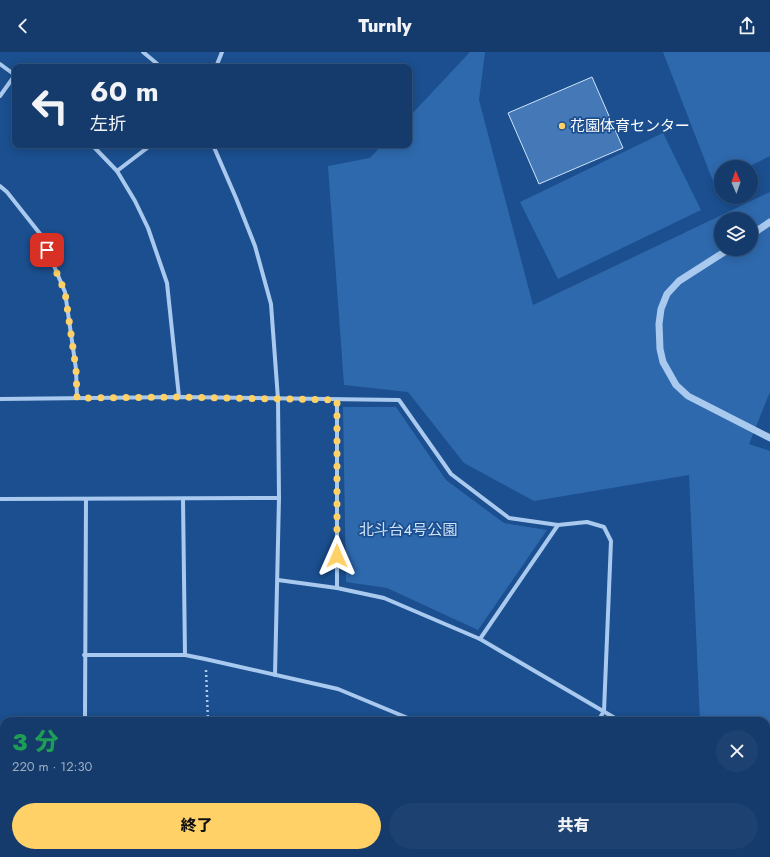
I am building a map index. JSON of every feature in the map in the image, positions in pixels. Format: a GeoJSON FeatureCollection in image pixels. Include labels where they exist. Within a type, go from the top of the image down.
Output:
{"type":"FeatureCollection","features":[{"type":"Feature","properties":{"kind":"street"},"geometry":{"type":"LineString","coordinates":[[143,52],[157,64]]}},
{"type":"Feature","properties":{"kind":"street"},"geometry":{"type":"LineString","coordinates":[[217,64],[222,52]]}},
{"type":"Feature","properties":{"kind":"street"},"geometry":{"type":"LineString","coordinates":[[0,64],[12,73]]}},
{"type":"Feature","properties":{"kind":"street"},"geometry":{"type":"LineString","coordinates":[[0,96],[12,79]]}},
{"type":"Feature","properties":{"kind":"street"},"geometry":{"type":"LineString","coordinates":[[95,148],[117,171],[135,201],[148,228],[167,283],[179,397]]}},
{"type":"Feature","properties":{"kind":"street"},"geometry":{"type":"LineString","coordinates":[[117,171],[147,148]]}},
{"type":"Feature","properties":{"kind":"street"},"geometry":{"type":"LineString","coordinates":[[214,148],[255,246],[271,304],[278,399],[279,498],[275,675]]}},
{"type":"Feature","properties":{"kind":"street"},"geometry":{"type":"LineString","coordinates":[[0,186],[8,192],[41,236],[65,292],[76,369],[77,398]]}},
{"type":"Feature","properties":{"kind":"street"},"geometry":{"type":"LineString","coordinates":[[758,230],[770,222]]}},
{"type":"Feature","properties":{"kind":"street"},"geometry":{"type":"LineString","coordinates":[[718,256],[679,281],[667,294],[661,309],[659,324],[663,362],[676,385],[688,396],[770,438]]}},
{"type":"Feature","properties":{"kind":"street"},"geometry":{"type":"LineString","coordinates":[[0,398],[179,397],[399,400],[451,474],[509,518],[558,525],[587,522],[604,526],[611,541],[604,711],[600,717]]}},
{"type":"Feature","properties":{"kind":"street"},"geometry":{"type":"LineString","coordinates":[[337,400],[337,588]]}},
{"type":"Feature","properties":{"kind":"street"},"geometry":{"type":"LineString","coordinates":[[0,499],[279,498]]}},
{"type":"Feature","properties":{"kind":"street"},"geometry":{"type":"LineString","coordinates":[[84,717],[86,499]]}},
{"type":"Feature","properties":{"kind":"street"},"geometry":{"type":"LineString","coordinates":[[183,499],[185,655]]}},
{"type":"Feature","properties":{"kind":"street"},"geometry":{"type":"LineString","coordinates":[[480,639],[558,525]]}},
{"type":"Feature","properties":{"kind":"street"},"geometry":{"type":"LineString","coordinates":[[278,580],[337,588],[384,598],[480,639],[614,717]]}},
{"type":"Feature","properties":{"kind":"street"},"geometry":{"type":"LineString","coordinates":[[84,655],[185,655],[338,689],[405,717]]}},
{"type":"Feature","properties":{"kind":"path"},"geometry":{"type":"LineString","coordinates":[[205,659],[208,717]]}},
{"type":"Feature","properties":{"kind":"green space"},"geometry":{"type":"Polygon","coordinates":[[[470,52],[485,52],[479,100],[533,305],[714,219],[714,256],[758,256],[758,212],[728,212],[745,204],[758,204],[758,198],[770,192],[770,392],[749,444],[770,451],[770,717],[700,717],[689,475],[534,501],[464,463],[408,392],[344,385],[328,166],[370,158],[379,148],[412,148],[412,114],[470,52]]]}},
{"type":"Feature","properties":{"kind":"green space"},"geometry":{"type":"Polygon","coordinates":[[[663,52],[770,52],[770,156],[758,162],[758,160],[714,160],[714,184],[663,52]]]}},
{"type":"Feature","properties":{"kind":"green space"},"geometry":{"type":"Polygon","coordinates":[[[663,133],[701,210],[558,279],[520,202],[663,133]]]}},
{"type":"Feature","properties":{"kind":"green space","name":"北斗台４号公園"},"geometry":{"type":"Polygon","coordinates":[[[343,407],[396,407],[446,480],[504,523],[547,530],[478,630],[387,588],[346,582],[343,407]]]}},
{"type":"Feature","properties":{"kind":"building"},"geometry":{"type":"Polygon","coordinates":[[[592,77],[623,148],[539,184],[508,113],[592,77]]]}},
{"type":"Feature","properties":{"kind":"place","name":"花園体育センター"},"geometry":{"type":"Point","coordinates":[562,126]}},
{"type":"Feature","properties":{"kind":"route"},"geometry":{"type":"LineString","coordinates":[[47,250],[65,292],[76,369],[77,398],[179,397],[337,400],[337,556]]}}]}
